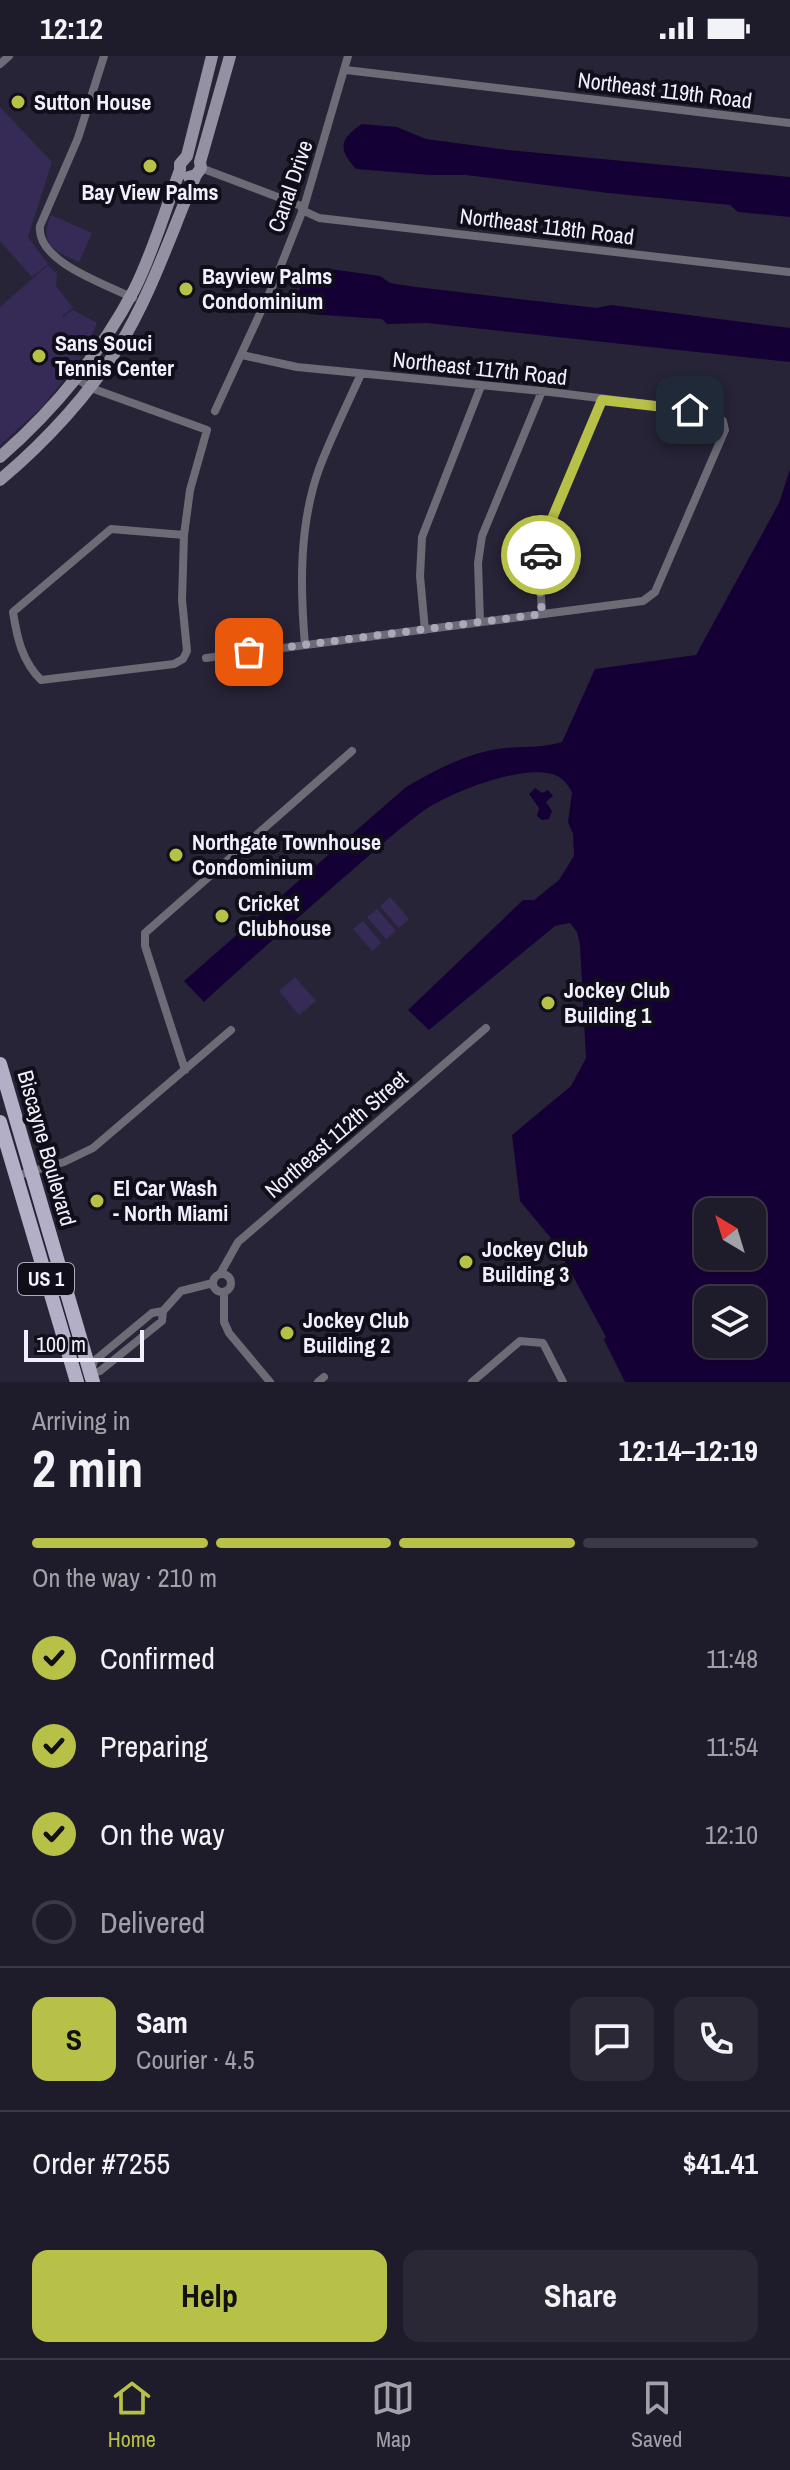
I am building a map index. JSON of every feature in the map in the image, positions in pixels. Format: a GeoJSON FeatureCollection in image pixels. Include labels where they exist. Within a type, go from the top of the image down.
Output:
{"type":"FeatureCollection","features":[{"type":"Feature","properties":{"kind":"main road","name":"Biscayne Boulevard"},"geometry":{"type":"LineString","coordinates":[[0,1064],[85,1380]]}},
{"type":"Feature","properties":{"kind":"main road","name":"Biscayne Boulevard"},"geometry":{"type":"LineString","coordinates":[[0,1122],[4,1149],[85,1380]]}},
{"type":"Feature","properties":{"kind":"street"},"geometry":{"type":"LineString","coordinates":[[0,64],[9,56]]}},
{"type":"Feature","properties":{"kind":"street"},"geometry":{"type":"LineString","coordinates":[[104,56],[78,138],[39,232],[48,252],[136,300]]}},
{"type":"Feature","properties":{"kind":"street"},"geometry":{"type":"LineString","coordinates":[[0,480],[33,452],[91,388],[119,346],[180,164],[187,156],[212,56]]}},
{"type":"Feature","properties":{"kind":"street"},"geometry":{"type":"LineString","coordinates":[[0,457],[24,437],[77,379],[136,300],[199,168],[230,56]]}},
{"type":"Feature","properties":{"kind":"street","name":"Canal Drive"},"geometry":{"type":"LineString","coordinates":[[215,411],[274,283],[303,209],[348,56]]}},
{"type":"Feature","properties":{"kind":"street","name":"Northeast 119th Road"},"geometry":{"type":"LineString","coordinates":[[346,70],[790,123]]}},
{"type":"Feature","properties":{"kind":"street"},"geometry":{"type":"LineString","coordinates":[[187,156],[193,156],[199,168]]}},
{"type":"Feature","properties":{"kind":"street"},"geometry":{"type":"LineString","coordinates":[[180,170],[187,176],[199,168]]}},
{"type":"Feature","properties":{"kind":"street","name":"Northeast 118th Road"},"geometry":{"type":"LineString","coordinates":[[199,168],[319,218],[789,272]]}},
{"type":"Feature","properties":{"kind":"street","name":"Northeast 117th Road"},"geometry":{"type":"LineString","coordinates":[[242,355],[297,367],[542,391],[715,414],[723,421],[725,430],[655,592],[643,601],[542,614]]}},
{"type":"Feature","properties":{"kind":"street"},"geometry":{"type":"LineString","coordinates":[[305,645],[302,564],[307,515],[319,470],[361,374]]}},
{"type":"Feature","properties":{"kind":"street"},"geometry":{"type":"LineString","coordinates":[[77,379],[91,388],[207,430],[190,490],[184,535],[182,600],[187,651],[183,659],[174,664],[41,680],[28,667],[16,633],[13,612],[111,529],[184,535]]}},
{"type":"Feature","properties":{"kind":"street"},"geometry":{"type":"LineString","coordinates":[[425,630],[420,576],[422,537],[481,386]]}},
{"type":"Feature","properties":{"kind":"street"},"geometry":{"type":"LineString","coordinates":[[480,622],[478,563],[482,536],[542,391]]}},
{"type":"Feature","properties":{"kind":"street"},"geometry":{"type":"LineString","coordinates":[[206,658],[542,614],[539,563],[546,533],[602,400]]}},
{"type":"Feature","properties":{"kind":"street"},"geometry":{"type":"LineString","coordinates":[[185,1070],[145,946],[145,933],[352,751]]}},
{"type":"Feature","properties":{"kind":"street","name":"Northeast 112th Street"},"geometry":{"type":"LineString","coordinates":[[220,1274],[238,1242],[486,1028]]}},
{"type":"Feature","properties":{"kind":"street"},"geometry":{"type":"LineString","coordinates":[[16,1176],[76,1157],[93,1148],[231,1030]]}},
{"type":"Feature","properties":{"kind":"street"},"geometry":{"type":"LineString","coordinates":[[85,1380],[162,1321],[163,1311],[181,1291],[213,1283],[220,1274],[229,1276],[232,1281],[231,1287],[224,1292]]}},
{"type":"Feature","properties":{"kind":"street"},"geometry":{"type":"LineString","coordinates":[[213,1283],[215,1289],[224,1292]]}},
{"type":"Feature","properties":{"kind":"street"},"geometry":{"type":"LineString","coordinates":[[224,1292],[224,1322],[235,1341],[270,1382]]}},
{"type":"Feature","properties":{"kind":"street"},"geometry":{"type":"LineString","coordinates":[[85,1380],[94,1361],[152,1313],[163,1311]]}},
{"type":"Feature","properties":{"kind":"street"},"geometry":{"type":"LineString","coordinates":[[137,1325],[145,1336]]}},
{"type":"Feature","properties":{"kind":"street"},"geometry":{"type":"LineString","coordinates":[[472,1382],[520,1341],[543,1343],[563,1382]]}},
{"type":"Feature","properties":{"kind":"shaded area"},"geometry":{"type":"Polygon","coordinates":[[[0,107],[52,162],[28,237],[48,264],[32,277],[0,241],[0,107]]]}},
{"type":"Feature","properties":{"kind":"shaded area"},"geometry":{"type":"Polygon","coordinates":[[[362,124],[397,127],[426,139],[508,150],[790,177],[790,217],[738,212],[730,205],[466,175],[356,169],[346,156],[344,145],[349,135],[362,124]]]}},
{"type":"Feature","properties":{"kind":"shaded area"},"geometry":{"type":"Polygon","coordinates":[[[51,215],[92,233],[79,262],[56,250],[48,240],[46,233],[51,215]]]}},
{"type":"Feature","properties":{"kind":"shaded area","name":"Sans Souci Tennis Center"},"geometry":{"type":"Polygon","coordinates":[[[48,265],[57,274],[56,286],[73,308],[62,316],[66,323],[63,317],[73,310],[97,323],[87,346],[76,353],[81,358],[41,408],[0,445],[0,307],[48,265]]]}},
{"type":"Feature","properties":{"kind":"shaded area"},"geometry":{"type":"Polygon","coordinates":[[[323,268],[380,276],[390,283],[416,287],[597,308],[611,305],[790,328],[790,362],[427,323],[387,324],[382,319],[309,314],[300,299],[300,286],[307,276],[323,268]]]}},
{"type":"Feature","properties":{"kind":"shaded area"},"geometry":{"type":"Polygon","coordinates":[[[790,469],[790,1382],[625,1382],[604,1340],[606,1337],[555,1243],[520,1201],[512,1135],[571,1086],[586,1058],[580,945],[577,932],[570,923],[555,926],[429,1030],[408,1010],[523,900],[534,900],[559,880],[574,856],[573,834],[568,822],[572,792],[563,780],[541,772],[506,776],[434,804],[381,845],[204,1002],[184,981],[406,787],[441,768],[479,753],[562,742],[595,669],[696,655],[779,503],[790,469]]]}},
{"type":"Feature","properties":{"kind":"shaded area"},"geometry":{"type":"Polygon","coordinates":[[[535,788],[542,793],[548,790],[553,796],[546,802],[552,811],[549,819],[542,820],[537,816],[539,808],[529,794],[535,788]]]}},
{"type":"Feature","properties":{"kind":"shaded area"},"geometry":{"type":"Polygon","coordinates":[[[390,897],[409,919],[399,928],[380,906],[390,897]]]}},
{"type":"Feature","properties":{"kind":"shaded area"},"geometry":{"type":"Polygon","coordinates":[[[377,909],[396,931],[386,939],[367,917],[377,909]]]}},
{"type":"Feature","properties":{"kind":"shaded area"},"geometry":{"type":"Polygon","coordinates":[[[363,921],[381,943],[372,951],[353,929],[363,921]]]}},
{"type":"Feature","properties":{"kind":"shaded area"},"geometry":{"type":"Polygon","coordinates":[[[295,977],[316,1001],[299,1015],[279,991],[295,977]]]}},
{"type":"Feature","properties":{"kind":"way so far"},"geometry":{"type":"LineString","coordinates":[[249,652],[542,614],[539,580],[541,555]]}},
{"type":"Feature","properties":{"kind":"place","name":"Sutton House"},"geometry":{"type":"Point","coordinates":[18,102]}},
{"type":"Feature","properties":{"kind":"place","name":"Bay View Palms"},"geometry":{"type":"Point","coordinates":[150,166]}},
{"type":"Feature","properties":{"kind":"place","name":"Bayview Palms Condominium"},"geometry":{"type":"Point","coordinates":[186,289]}},
{"type":"Feature","properties":{"kind":"place","name":"Sans Souci Tennis Center"},"geometry":{"type":"Point","coordinates":[39,356]}},
{"type":"Feature","properties":{"kind":"place","name":"Northgate Townhouse Condominium"},"geometry":{"type":"Point","coordinates":[176,855]}},
{"type":"Feature","properties":{"kind":"place","name":"Cricket Clubhouse"},"geometry":{"type":"Point","coordinates":[222,916]}},
{"type":"Feature","properties":{"kind":"place","name":"Jockey Club Building 1"},"geometry":{"type":"Point","coordinates":[548,1003]}},
{"type":"Feature","properties":{"kind":"place","name":"El Car Wash - North Miami"},"geometry":{"type":"Point","coordinates":[97,1201]}},
{"type":"Feature","properties":{"kind":"place","name":"Jockey Club Building 3"},"geometry":{"type":"Point","coordinates":[466,1262]}},
{"type":"Feature","properties":{"kind":"place","name":"Jockey Club Building 2"},"geometry":{"type":"Point","coordinates":[287,1333]}},
{"type":"Feature","properties":{"kind":"route"},"geometry":{"type":"LineString","coordinates":[[541,555],[546,533],[602,400],[690,410]]}}]}
